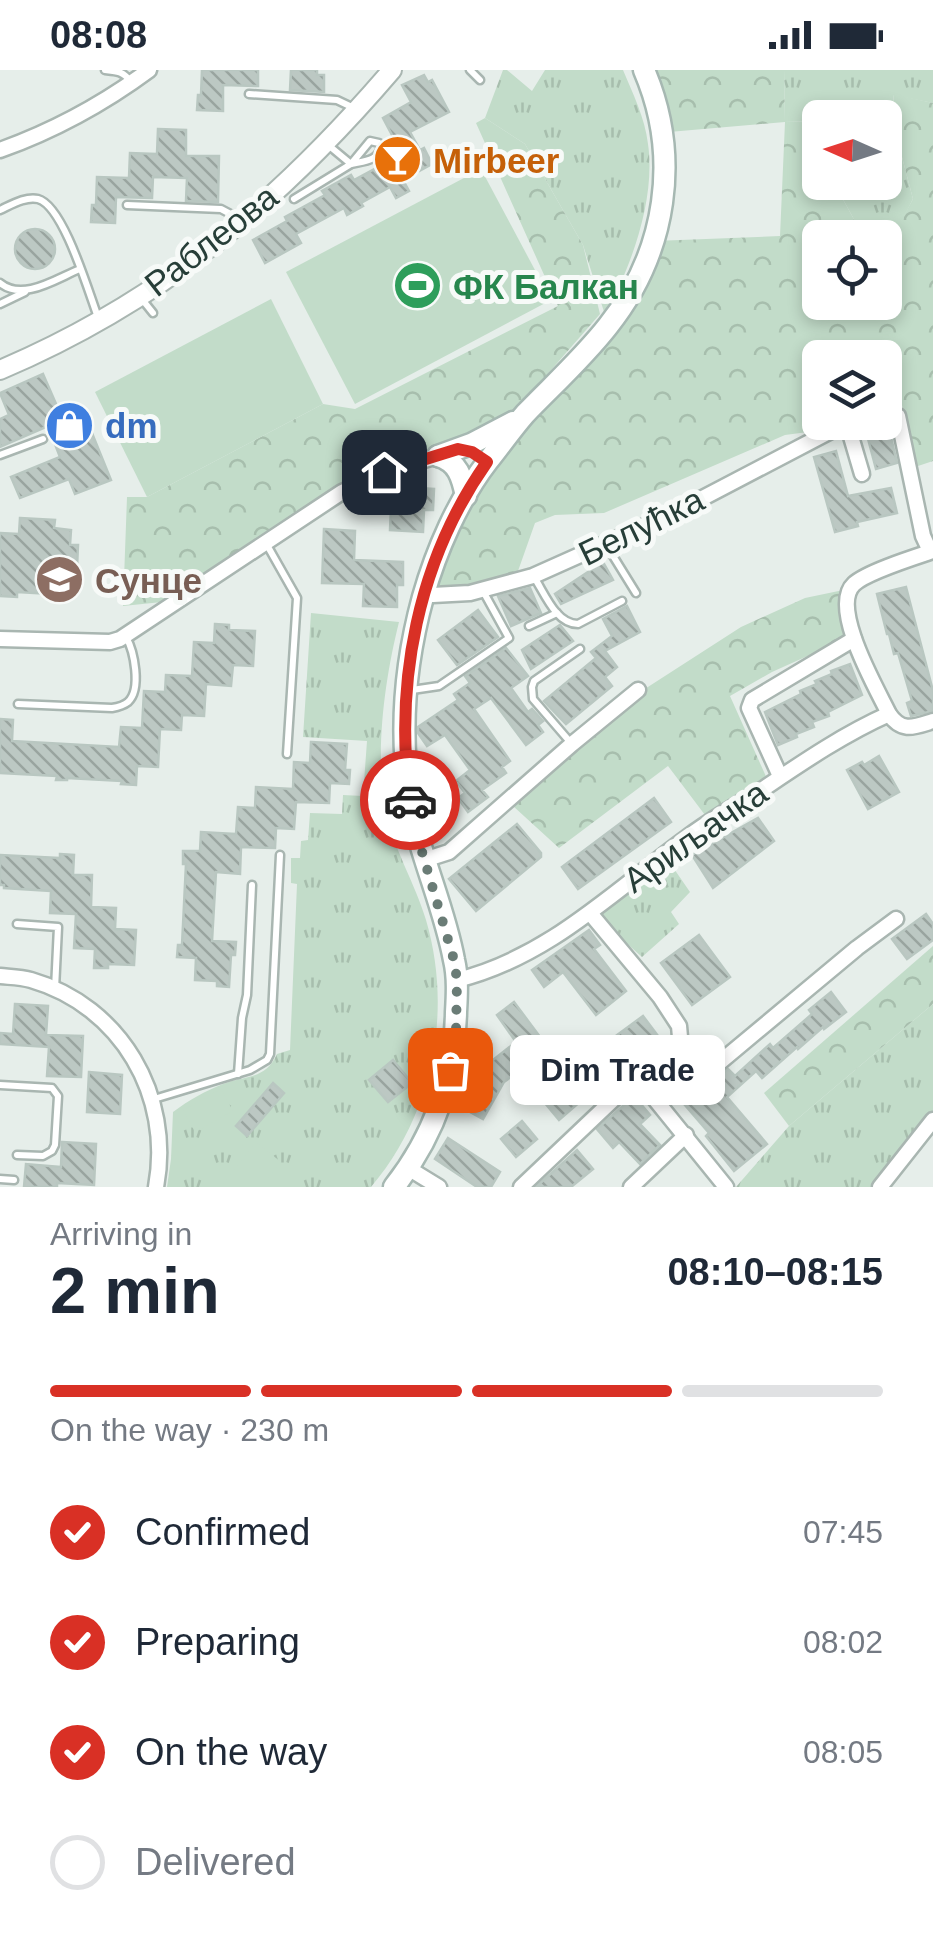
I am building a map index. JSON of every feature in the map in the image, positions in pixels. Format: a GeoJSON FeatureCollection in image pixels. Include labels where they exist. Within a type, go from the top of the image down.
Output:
{"type":"FeatureCollection","features":[{"type":"Feature","properties":{"kind":"main road"},"geometry":{"type":"LineString","coordinates":[[394,1187],[421,1148],[445,1094],[455,1044],[457,980],[449,937],[424,860],[408,782],[404,727],[412,642],[424,594],[447,532],[466,496],[524,416],[616,316],[654,241],[663,200],[664,141],[660,113],[644,70]]}},
{"type":"Feature","properties":{"kind":"main road"},"geometry":{"type":"LineString","coordinates":[[448,455],[524,416]]}},
{"type":"Feature","properties":{"kind":"main road"},"geometry":{"type":"LineString","coordinates":[[448,455],[472,452],[485,465]]}},
{"type":"Feature","properties":{"kind":"main road"},"geometry":{"type":"LineString","coordinates":[[448,455],[459,470],[466,496]]}},
{"type":"Feature","properties":{"kind":"street"},"geometry":{"type":"LineString","coordinates":[[0,150],[93,108],[148,70]]}},
{"type":"Feature","properties":{"kind":"street","name":"Раблеова"},"geometry":{"type":"LineString","coordinates":[[0,370],[99,322],[190,263],[244,221],[326,144],[392,70]]}},
{"type":"Feature","properties":{"kind":"street"},"geometry":{"type":"LineString","coordinates":[[902,435],[923,536],[932,551],[854,584],[846,601],[854,639],[895,724],[906,728],[933,721]]}},
{"type":"Feature","properties":{"kind":"street","name":"Белућка"},"geometry":{"type":"LineString","coordinates":[[424,594],[483,591],[534,576],[676,512],[815,440]]}},
{"type":"Feature","properties":{"kind":"street"},"geometry":{"type":"LineString","coordinates":[[853,440],[862,474]]}},
{"type":"Feature","properties":{"kind":"street"},"geometry":{"type":"LineString","coordinates":[[0,640],[110,642],[125,636],[342,492],[384,472],[448,455]]}},
{"type":"Feature","properties":{"kind":"street"},"geometry":{"type":"LineString","coordinates":[[780,776],[750,708],[752,700],[854,639]]}},
{"type":"Feature","properties":{"kind":"street"},"geometry":{"type":"LineString","coordinates":[[424,860],[449,852],[638,690]]}},
{"type":"Feature","properties":{"kind":"street","name":"Ариљачка"},"geometry":{"type":"LineString","coordinates":[[457,980],[549,942],[687,836],[864,725],[888,714]]}},
{"type":"Feature","properties":{"kind":"street"},"geometry":{"type":"LineString","coordinates":[[520,1187],[680,1038],[679,1026],[660,997],[590,913]]}},
{"type":"Feature","properties":{"kind":"street"},"geometry":{"type":"LineString","coordinates":[[658,1101],[714,1068],[896,919]]}},
{"type":"Feature","properties":{"kind":"street"},"geometry":{"type":"LineString","coordinates":[[0,976],[30,979],[84,1005],[110,1028],[135,1060],[152,1099],[160,1158],[156,1187]]}},
{"type":"Feature","properties":{"kind":"street"},"geometry":{"type":"LineString","coordinates":[[636,1077],[726,1187]]}},
{"type":"Feature","properties":{"kind":"street"},"geometry":{"type":"LineString","coordinates":[[880,1187],[933,1120]]}},
{"type":"Feature","properties":{"kind":"street"},"geometry":{"type":"LineString","coordinates":[[631,1187],[686,1135]]}},
{"type":"Feature","properties":{"kind":"street"},"geometry":{"type":"LineString","coordinates":[[408,1168],[439,1187]]}},
{"type":"Feature","properties":{"kind":"lane"},"geometry":{"type":"LineString","coordinates":[[105,70],[126,74],[131,83]]}},
{"type":"Feature","properties":{"kind":"lane"},"geometry":{"type":"LineString","coordinates":[[470,70],[480,80]]}},
{"type":"Feature","properties":{"kind":"lane"},"geometry":{"type":"LineString","coordinates":[[249,94],[337,100],[357,110]]}},
{"type":"Feature","properties":{"kind":"lane"},"geometry":{"type":"LineString","coordinates":[[294,198],[352,164],[376,156],[381,150],[379,143],[370,141],[352,164]]}},
{"type":"Feature","properties":{"kind":"lane"},"geometry":{"type":"LineString","coordinates":[[326,144],[352,164]]}},
{"type":"Feature","properties":{"kind":"lane"},"geometry":{"type":"LineString","coordinates":[[0,210],[20,200],[36,198],[51,206],[63,226],[99,322]]}},
{"type":"Feature","properties":{"kind":"lane"},"geometry":{"type":"LineString","coordinates":[[127,205],[221,209],[244,221]]}},
{"type":"Feature","properties":{"kind":"lane"},"geometry":{"type":"LineString","coordinates":[[0,304],[80,268]]}},
{"type":"Feature","properties":{"kind":"lane"},"geometry":{"type":"LineString","coordinates":[[0,284],[8,290],[26,291]]}},
{"type":"Feature","properties":{"kind":"lane"},"geometry":{"type":"LineString","coordinates":[[140,296],[152,313]]}},
{"type":"Feature","properties":{"kind":"lane"},"geometry":{"type":"LineString","coordinates":[[0,455],[43,439]]}},
{"type":"Feature","properties":{"kind":"lane"},"geometry":{"type":"LineString","coordinates":[[266,544],[297,598],[287,754]]}},
{"type":"Feature","properties":{"kind":"lane"},"geometry":{"type":"LineString","coordinates":[[605,544],[636,593]]}},
{"type":"Feature","properties":{"kind":"lane"},"geometry":{"type":"LineString","coordinates":[[534,576],[566,622],[578,624],[622,601]]}},
{"type":"Feature","properties":{"kind":"lane"},"geometry":{"type":"LineString","coordinates":[[406,690],[439,686],[510,638],[483,591]]}},
{"type":"Feature","properties":{"kind":"lane"},"geometry":{"type":"LineString","coordinates":[[529,626],[557,613]]}},
{"type":"Feature","properties":{"kind":"lane"},"geometry":{"type":"LineString","coordinates":[[18,704],[112,708],[126,704],[134,693],[134,656],[125,636]]}},
{"type":"Feature","properties":{"kind":"lane"},"geometry":{"type":"LineString","coordinates":[[572,744],[533,699],[532,688],[534,682],[580,649]]}},
{"type":"Feature","properties":{"kind":"lane"},"geometry":{"type":"LineString","coordinates":[[152,1099],[238,1074],[267,1060],[280,854]]}},
{"type":"Feature","properties":{"kind":"lane"},"geometry":{"type":"LineString","coordinates":[[238,1074],[247,994],[252,886]]}},
{"type":"Feature","properties":{"kind":"lane"},"geometry":{"type":"LineString","coordinates":[[17,924],[58,927],[55,990]]}},
{"type":"Feature","properties":{"kind":"lane"},"geometry":{"type":"LineString","coordinates":[[0,1085],[52,1088],[58,1096],[52,1151],[42,1156],[16,1155]]}},
{"type":"Feature","properties":{"kind":"lane"},"geometry":{"type":"LineString","coordinates":[[0,1179],[14,1180]]}},
{"type":"Feature","properties":{"kind":"green space"},"geometry":{"type":"Polygon","coordinates":[[[503,70],[532,91],[545,70],[623,70],[635,97],[650,165],[645,210],[624,276],[605,315],[583,245],[525,144],[485,118],[503,70]]]}},
{"type":"Feature","properties":{"kind":"green space"},"geometry":{"type":"Polygon","coordinates":[[[654,70],[784,70],[785,121],[802,121],[802,200],[843,200],[854,220],[802,220],[802,320],[902,320],[901,220],[913,199],[902,157],[902,100],[894,100],[893,94],[933,103],[933,461],[915,467],[902,405],[902,340],[802,340],[802,433],[785,435],[604,513],[555,515],[535,523],[518,571],[466,590],[429,595],[453,535],[490,471],[534,411],[588,354],[654,241],[780,236],[785,122],[669,132],[654,70]]]}},
{"type":"Feature","properties":{"kind":"green space"},"geometry":{"type":"Polygon","coordinates":[[[784,70],[933,70],[933,103],[893,95],[893,100],[802,100],[802,121],[785,121],[784,70]]]}},
{"type":"Feature","properties":{"kind":"green space"},"geometry":{"type":"Polygon","coordinates":[[[485,118],[525,144],[583,245],[600,314],[517,409],[437,457],[360,480],[162,602],[123,606],[127,497],[147,497],[323,404],[355,409],[558,306],[476,123],[485,118]]]}},
{"type":"Feature","properties":{"kind":"green space"},"geometry":{"type":"Polygon","coordinates":[[[902,157],[913,199],[902,220],[854,220],[843,200],[902,200],[902,157]]]}},
{"type":"Feature","properties":{"kind":"green space","name":"ФК Балкан"},"geometry":{"type":"Polygon","coordinates":[[[481,169],[551,300],[355,404],[286,272],[481,169]]]}},
{"type":"Feature","properties":{"kind":"green space"},"geometry":{"type":"Polygon","coordinates":[[[271,299],[323,404],[147,497],[95,392],[271,299]]]}},
{"type":"Feature","properties":{"kind":"green space"},"geometry":{"type":"Polygon","coordinates":[[[853,588],[845,605],[843,640],[730,696],[768,781],[708,819],[668,766],[559,848],[513,806],[637,694],[741,627],[805,598],[853,588]]]}},
{"type":"Feature","properties":{"kind":"green space"},"geometry":{"type":"Polygon","coordinates":[[[311,613],[399,622],[389,667],[381,766],[386,812],[426,920],[434,955],[438,990],[432,1061],[410,1127],[371,1187],[167,1187],[173,1112],[223,1084],[261,1073],[277,1054],[290,1050],[297,884],[291,883],[291,858],[300,858],[301,841],[308,840],[310,813],[342,814],[343,795],[363,796],[367,741],[303,737],[311,613]]]}},
{"type":"Feature","properties":{"kind":"green space"},"geometry":{"type":"Polygon","coordinates":[[[670,863],[690,892],[671,912],[679,924],[642,957],[595,915],[670,863]]]}},
{"type":"Feature","properties":{"kind":"green space"},"geometry":{"type":"Polygon","coordinates":[[[933,946],[933,1004],[789,1126],[764,1093],[933,946]]]}},
{"type":"Feature","properties":{"kind":"green space"},"geometry":{"type":"Polygon","coordinates":[[[933,1004],[933,1120],[880,1187],[736,1187],[789,1126],[933,1004]]]}},
{"type":"Feature","properties":{"kind":"green space"},"geometry":{"type":"Polygon","coordinates":[[[221,1089],[233,1111],[195,1132],[183,1110],[221,1089]]]}},
{"type":"Feature","properties":{"kind":"green space"},"geometry":{"type":"Polygon","coordinates":[[[256,1142],[281,1162],[261,1187],[226,1187],[223,1184],[256,1142]]]}},
{"type":"Feature","properties":{"kind":"building"},"geometry":{"type":"Polygon","coordinates":[[[202,70],[258,70],[258,86],[223,85],[223,111],[197,110],[202,70]]]}},
{"type":"Feature","properties":{"kind":"building"},"geometry":{"type":"Polygon","coordinates":[[[291,70],[317,70],[317,75],[324,75],[324,92],[290,90],[291,70]]]}},
{"type":"Feature","properties":{"kind":"building"},"geometry":{"type":"Polygon","coordinates":[[[424,75],[428,82],[432,80],[449,112],[410,132],[432,164],[403,180],[409,191],[396,198],[390,187],[347,215],[344,208],[296,234],[301,243],[265,263],[253,240],[325,195],[322,191],[351,175],[354,180],[402,154],[383,118],[411,102],[402,85],[424,75]]]}},
{"type":"Feature","properties":{"kind":"building"},"geometry":{"type":"Polygon","coordinates":[[[158,129],[186,130],[186,156],[219,156],[218,202],[186,201],[187,178],[153,177],[152,198],[116,197],[115,223],[91,222],[97,177],[129,178],[130,153],[157,154],[158,129]]]}},
{"type":"Feature","properties":{"kind":"building"},"geometry":{"type":"Polygon","coordinates":[[[35,229],[49,235],[55,249],[49,263],[35,269],[21,263],[15,249],[21,235],[35,229]]]}},
{"type":"Feature","properties":{"kind":"building"},"geometry":{"type":"Polygon","coordinates":[[[43,374],[63,420],[83,411],[111,480],[75,494],[69,479],[20,498],[11,477],[60,457],[48,426],[0,447],[0,419],[9,415],[0,393],[43,374]]]}},
{"type":"Feature","properties":{"kind":"building"},"geometry":{"type":"Polygon","coordinates":[[[868,440],[892,440],[897,463],[876,469],[868,440]]]}},
{"type":"Feature","properties":{"kind":"building"},"geometry":{"type":"Polygon","coordinates":[[[836,451],[848,496],[891,488],[897,513],[857,522],[858,526],[835,532],[814,457],[836,451]]]}},
{"type":"Feature","properties":{"kind":"building"},"geometry":{"type":"Polygon","coordinates":[[[401,487],[434,489],[433,510],[424,510],[423,532],[390,530],[391,508],[400,508],[401,487]]]}},
{"type":"Feature","properties":{"kind":"building"},"geometry":{"type":"Polygon","coordinates":[[[20,518],[55,520],[54,528],[71,530],[70,545],[78,545],[77,568],[51,566],[50,594],[17,592],[17,597],[0,596],[0,533],[19,534],[20,518]]]}},
{"type":"Feature","properties":{"kind":"building"},"geometry":{"type":"Polygon","coordinates":[[[324,529],[355,531],[354,560],[403,562],[403,585],[397,585],[397,607],[363,606],[364,584],[322,583],[324,529]]]}},
{"type":"Feature","properties":{"kind":"building"},"geometry":{"type":"Polygon","coordinates":[[[603,562],[613,580],[561,604],[555,594],[603,562]]]}},
{"type":"Feature","properties":{"kind":"building"},"geometry":{"type":"Polygon","coordinates":[[[906,587],[933,691],[933,711],[911,716],[907,703],[912,701],[877,594],[906,587]]]}},
{"type":"Feature","properties":{"kind":"building"},"geometry":{"type":"Polygon","coordinates":[[[530,588],[541,613],[511,626],[498,596],[530,588]]]}},
{"type":"Feature","properties":{"kind":"building"},"geometry":{"type":"Polygon","coordinates":[[[627,606],[640,632],[605,651],[617,667],[605,677],[612,686],[566,724],[544,701],[596,658],[591,652],[612,636],[603,619],[627,606]]]}},
{"type":"Feature","properties":{"kind":"building"},"geometry":{"type":"Polygon","coordinates":[[[478,610],[498,637],[457,665],[438,640],[478,610]]]}},
{"type":"Feature","properties":{"kind":"building"},"geometry":{"type":"Polygon","coordinates":[[[215,624],[229,625],[229,630],[255,631],[253,666],[233,665],[231,686],[206,684],[204,716],[182,715],[181,730],[160,729],[158,767],[137,766],[136,785],[0,773],[0,719],[13,720],[12,741],[119,747],[121,727],[142,728],[144,691],[165,692],[166,675],[192,676],[194,642],[214,643],[215,624]]]}},
{"type":"Feature","properties":{"kind":"building"},"geometry":{"type":"Polygon","coordinates":[[[560,625],[573,641],[531,669],[522,650],[560,625]]]}},
{"type":"Feature","properties":{"kind":"building"},"geometry":{"type":"Polygon","coordinates":[[[506,648],[528,676],[511,688],[528,712],[532,709],[543,721],[538,725],[543,732],[526,745],[491,698],[474,709],[510,761],[502,767],[506,773],[482,790],[488,797],[468,812],[458,798],[465,793],[456,781],[470,770],[445,735],[427,746],[418,727],[458,700],[454,694],[470,683],[465,676],[506,648]]]}},
{"type":"Feature","properties":{"kind":"building"},"geometry":{"type":"Polygon","coordinates":[[[850,664],[862,695],[778,745],[765,712],[801,694],[831,671],[850,664]]]}},
{"type":"Feature","properties":{"kind":"building"},"geometry":{"type":"Polygon","coordinates":[[[311,742],[347,744],[345,770],[350,770],[349,784],[330,783],[329,803],[296,802],[294,829],[276,828],[275,848],[241,847],[240,874],[216,872],[212,941],[236,942],[229,987],[217,986],[217,981],[195,980],[196,958],[177,957],[178,945],[182,945],[186,864],[183,851],[200,851],[201,832],[236,834],[238,807],[255,808],[256,787],[293,789],[294,762],[310,763],[311,742]]]}},
{"type":"Feature","properties":{"kind":"building"},"geometry":{"type":"Polygon","coordinates":[[[879,756],[899,792],[868,809],[847,770],[879,756]]]}},
{"type":"Feature","properties":{"kind":"building"},"geometry":{"type":"Polygon","coordinates":[[[654,798],[671,822],[578,889],[562,867],[654,798]]]}},
{"type":"Feature","properties":{"kind":"building"},"geometry":{"type":"Polygon","coordinates":[[[758,818],[774,841],[713,888],[692,855],[758,818]]]}},
{"type":"Feature","properties":{"kind":"building"},"geometry":{"type":"Polygon","coordinates":[[[517,824],[541,857],[476,911],[449,879],[517,824]]]}},
{"type":"Feature","properties":{"kind":"building"},"geometry":{"type":"Polygon","coordinates":[[[60,854],[74,855],[73,875],[92,875],[91,907],[116,908],[115,929],[136,930],[134,965],[94,968],[95,949],[74,948],[76,914],[50,913],[51,891],[0,885],[0,855],[60,858],[60,854]]]}},
{"type":"Feature","properties":{"kind":"building"},"geometry":{"type":"Polygon","coordinates":[[[926,914],[933,924],[933,940],[907,959],[892,939],[926,914]]]}},
{"type":"Feature","properties":{"kind":"building"},"geometry":{"type":"Polygon","coordinates":[[[589,930],[600,945],[594,949],[626,991],[596,1015],[563,972],[544,987],[532,970],[589,930]]]}},
{"type":"Feature","properties":{"kind":"building"},"geometry":{"type":"Polygon","coordinates":[[[699,935],[730,977],[692,1005],[661,963],[699,935]]]}},
{"type":"Feature","properties":{"kind":"building"},"geometry":{"type":"Polygon","coordinates":[[[831,992],[846,1012],[762,1078],[756,1071],[727,1097],[767,1144],[734,1171],[684,1104],[728,1069],[735,1076],[770,1044],[773,1048],[831,992]]]}},
{"type":"Feature","properties":{"kind":"building"},"geometry":{"type":"Polygon","coordinates":[[[514,1002],[549,1049],[504,1082],[483,1119],[461,1107],[484,1067],[516,1042],[497,1015],[514,1002]]]}},
{"type":"Feature","properties":{"kind":"building"},"geometry":{"type":"Polygon","coordinates":[[[15,1004],[48,1006],[46,1035],[83,1036],[81,1077],[47,1076],[49,1047],[0,1044],[0,1033],[13,1034],[15,1004]]]}},
{"type":"Feature","properties":{"kind":"building"},"geometry":{"type":"Polygon","coordinates":[[[643,1016],[661,1040],[627,1065],[609,1041],[643,1016]]]}},
{"type":"Feature","properties":{"kind":"building"},"geometry":{"type":"Polygon","coordinates":[[[393,1060],[412,1083],[388,1102],[369,1080],[393,1060]]]}},
{"type":"Feature","properties":{"kind":"building"},"geometry":{"type":"Polygon","coordinates":[[[580,1070],[596,1088],[559,1120],[544,1102],[580,1070]]]}},
{"type":"Feature","properties":{"kind":"building"},"geometry":{"type":"Polygon","coordinates":[[[89,1072],[122,1075],[120,1114],[87,1112],[89,1072]]]}},
{"type":"Feature","properties":{"kind":"building"},"geometry":{"type":"Polygon","coordinates":[[[273,1083],[284,1093],[247,1136],[236,1126],[273,1083]]]}},
{"type":"Feature","properties":{"kind":"building"},"geometry":{"type":"Polygon","coordinates":[[[634,1096],[650,1115],[640,1124],[660,1145],[640,1164],[619,1142],[613,1148],[597,1129],[634,1096]]]}},
{"type":"Feature","properties":{"kind":"building"},"geometry":{"type":"Polygon","coordinates":[[[522,1121],[537,1139],[516,1157],[501,1139],[522,1121]]]}},
{"type":"Feature","properties":{"kind":"building"},"geometry":{"type":"Polygon","coordinates":[[[448,1138],[500,1172],[491,1187],[477,1187],[435,1159],[448,1138]]]}},
{"type":"Feature","properties":{"kind":"building"},"geometry":{"type":"Polygon","coordinates":[[[62,1142],[96,1144],[94,1185],[57,1183],[57,1187],[24,1187],[26,1164],[61,1167],[62,1142]]]}},
{"type":"Feature","properties":{"kind":"building"},"geometry":{"type":"Polygon","coordinates":[[[577,1150],[593,1169],[571,1187],[536,1187],[577,1150]]]}},
{"type":"Feature","properties":{"kind":"way so far"},"geometry":{"type":"LineString","coordinates":[[410,800],[449,937],[457,980],[456,1033],[450,1070]]}},
{"type":"Feature","properties":{"kind":"place","name":"Mirbeer"},"geometry":{"type":"Point","coordinates":[398,160]}},
{"type":"Feature","properties":{"kind":"place","name":"ФК Балкан"},"geometry":{"type":"Point","coordinates":[418,286]}},
{"type":"Feature","properties":{"kind":"place","name":"dm"},"geometry":{"type":"Point","coordinates":[70,425]}},
{"type":"Feature","properties":{"kind":"place","name":"Сунце"},"geometry":{"type":"Point","coordinates":[60,580]}},
{"type":"Feature","properties":{"kind":"place","name":"Dim Trade"},"geometry":{"type":"Point","coordinates":[450,1070]}},
{"type":"Feature","properties":{"kind":"route"},"geometry":{"type":"LineString","coordinates":[[384,472],[458,449],[487,462],[447,532],[429,576],[416,624],[404,727],[410,800]]}}]}
